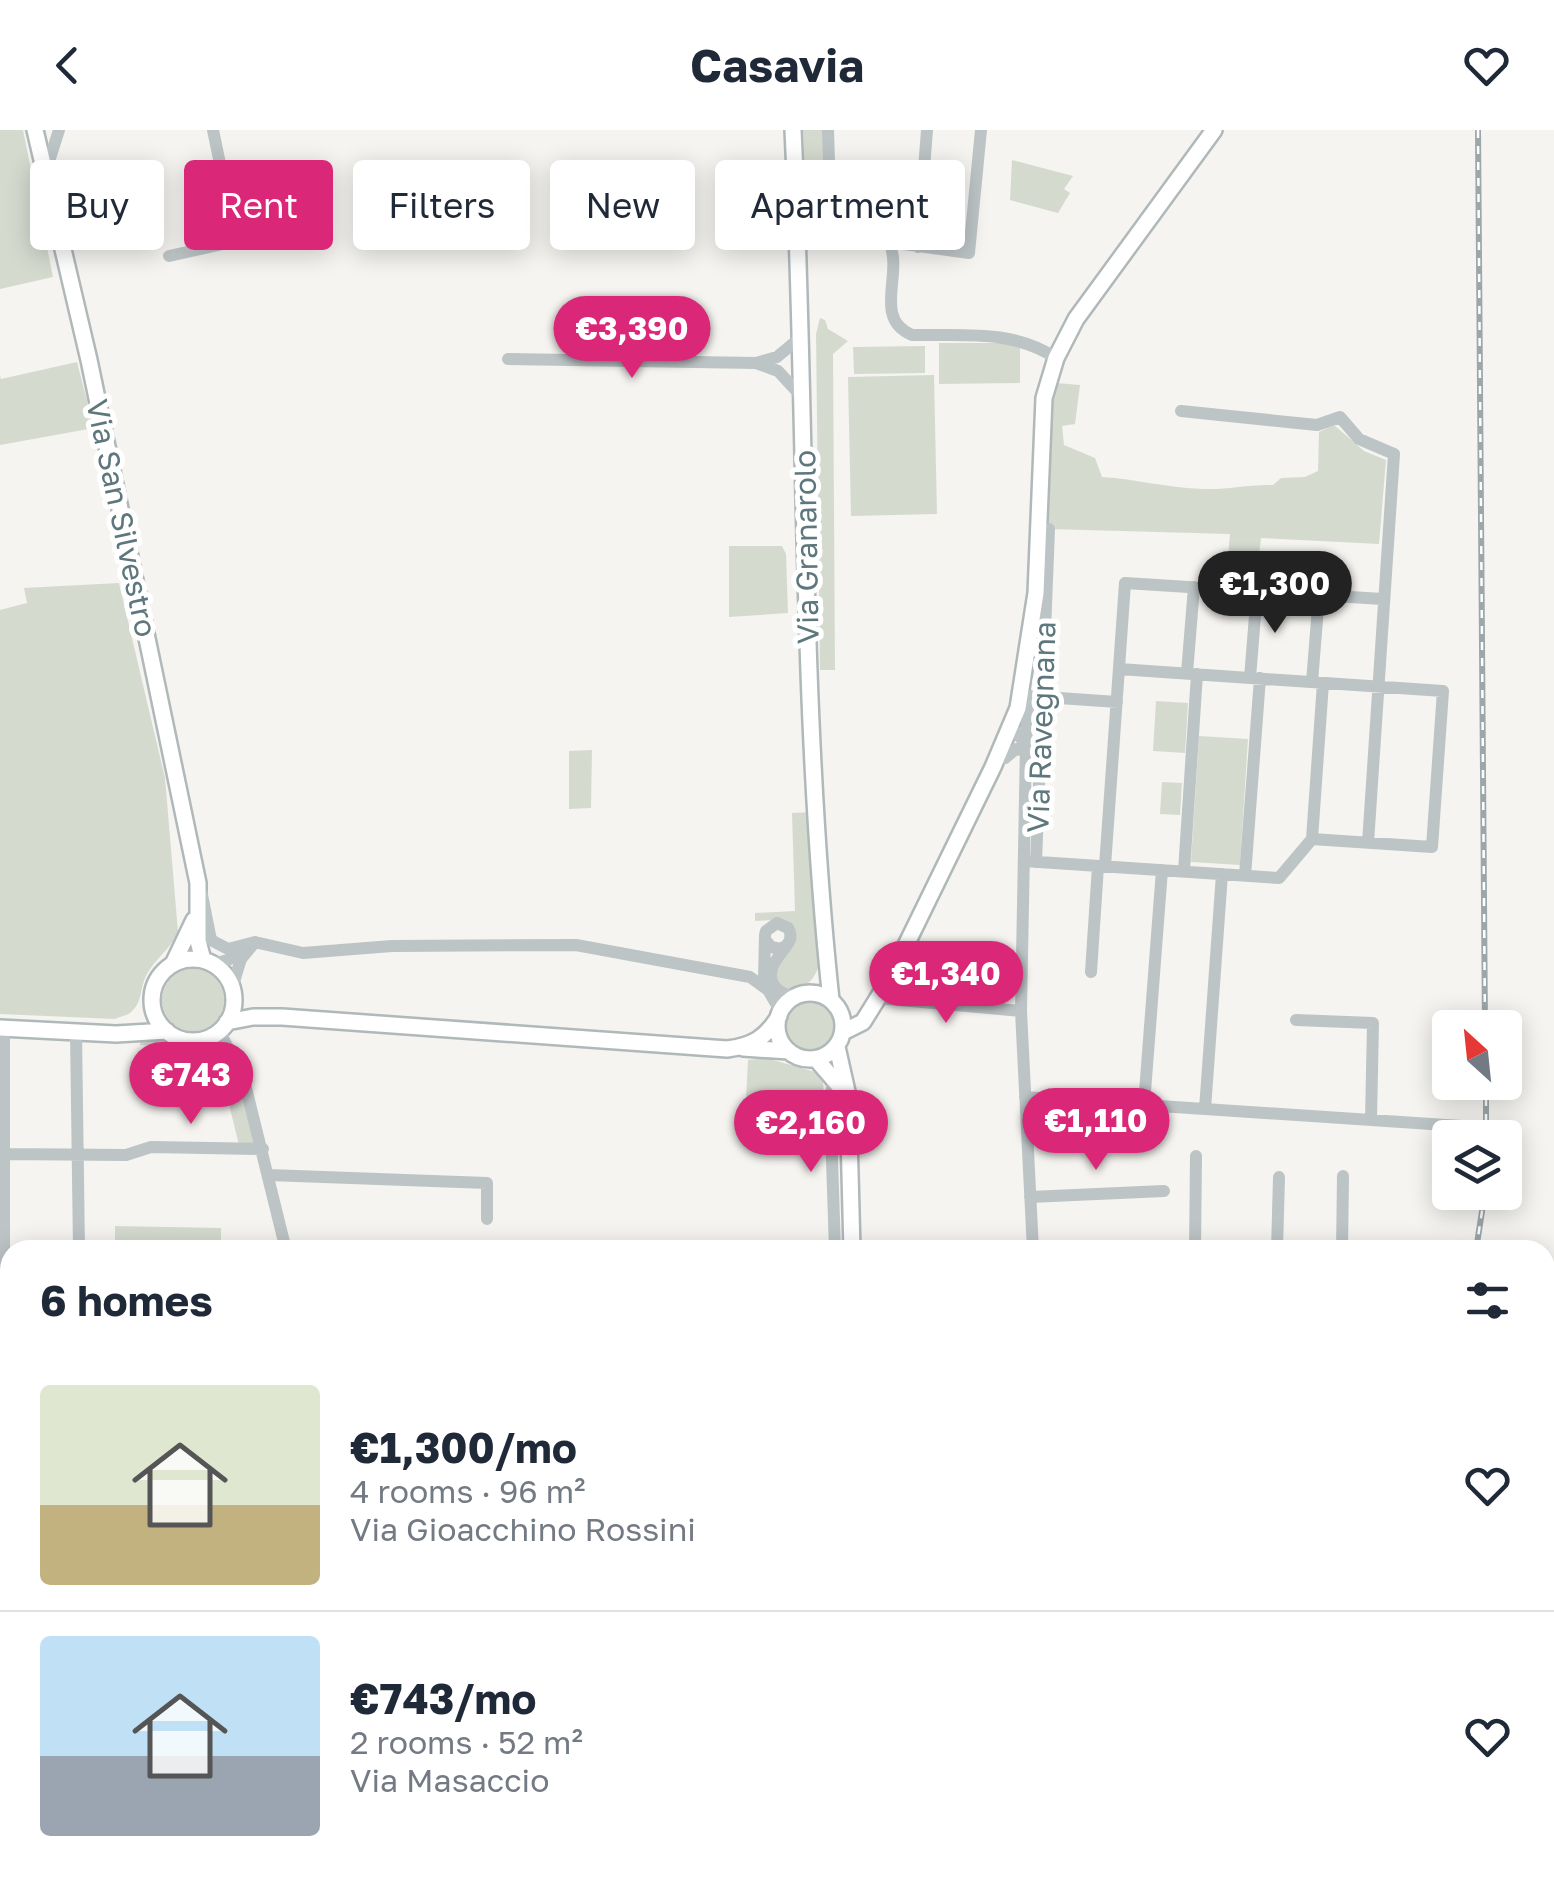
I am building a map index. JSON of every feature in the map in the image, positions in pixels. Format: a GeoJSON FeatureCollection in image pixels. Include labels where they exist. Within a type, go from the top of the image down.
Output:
{"type":"FeatureCollection","features":[{"type":"Feature","properties":{"kind":"main road","name":"Via San Silvestro"},"geometry":{"type":"LineString","coordinates":[[36,130],[43,160]]}},
{"type":"Feature","properties":{"kind":"main road","name":"Via Granarolo"},"geometry":{"type":"LineString","coordinates":[[793,130],[794,160]]}},
{"type":"Feature","properties":{"kind":"main road","name":"Via Ravegnana"},"geometry":{"type":"LineString","coordinates":[[1020,739],[1022,689],[1034,612],[1041,593],[1041,424],[1056,358],[1076,319],[1214,130]]}},
{"type":"Feature","properties":{"kind":"main road","name":"Via San Silvestro"},"geometry":{"type":"LineString","coordinates":[[64,250],[198,884],[198,942],[208,962]]}},
{"type":"Feature","properties":{"kind":"main road","name":"Via Granarolo"},"geometry":{"type":"LineString","coordinates":[[798,250],[807,634],[827,964],[834,1003]]}},
{"type":"Feature","properties":{"kind":"main road","name":"Via Ravegnana"},"geometry":{"type":"LineString","coordinates":[[1020,739],[1036,698],[1034,612]]}},
{"type":"Feature","properties":{"kind":"main road"},"geometry":{"type":"LineString","coordinates":[[152,1003],[158,1021],[167,1031],[179,1038],[198,1040],[225,1025],[252,1017],[789,1051],[802,1058],[816,1059],[863,1022],[978,797],[1020,739]]}},
{"type":"Feature","properties":{"kind":"main road"},"geometry":{"type":"LineString","coordinates":[[978,797],[1020,739]]}},
{"type":"Feature","properties":{"kind":"main road","name":"Via San Silvestro"},"geometry":{"type":"LineString","coordinates":[[174,964],[198,907]]}},
{"type":"Feature","properties":{"kind":"main road"},"geometry":{"type":"LineString","coordinates":[[116,1034],[136,1024],[152,1003],[156,981],[174,964],[192,959],[221,970],[233,993],[255,1011],[282,1018]]}},
{"type":"Feature","properties":{"kind":"main road"},"geometry":{"type":"LineString","coordinates":[[740,1048],[770,1032],[780,1014],[819,981],[827,964]]}},
{"type":"Feature","properties":{"kind":"main road"},"geometry":{"type":"LineString","coordinates":[[225,1025],[233,993]]}},
{"type":"Feature","properties":{"kind":"main road"},"geometry":{"type":"LineString","coordinates":[[802,994],[818,994],[848,1011],[860,1010],[878,998]]}},
{"type":"Feature","properties":{"kind":"main road"},"geometry":{"type":"LineString","coordinates":[[834,1003],[841,1014],[840,1040],[848,1096],[852,1240]]}},
{"type":"Feature","properties":{"kind":"main road"},"geometry":{"type":"LineString","coordinates":[[780,1014],[778,1035],[789,1051]]}},
{"type":"Feature","properties":{"kind":"main road"},"geometry":{"type":"LineString","coordinates":[[2,1028],[116,1034],[167,1031]]}},
{"type":"Feature","properties":{"kind":"main road"},"geometry":{"type":"LineString","coordinates":[[816,1059],[848,1096]]}},
{"type":"Feature","properties":{"kind":"street"},"geometry":{"type":"LineString","coordinates":[[50,160],[59,130]]}},
{"type":"Feature","properties":{"kind":"street"},"geometry":{"type":"LineString","coordinates":[[169,256],[236,241],[213,130]]}},
{"type":"Feature","properties":{"kind":"street"},"geometry":{"type":"LineString","coordinates":[[828,130],[829,160]]}},
{"type":"Feature","properties":{"kind":"street"},"geometry":{"type":"LineString","coordinates":[[925,160],[927,130]]}},
{"type":"Feature","properties":{"kind":"street"},"geometry":{"type":"LineString","coordinates":[[944,250],[969,253],[980,130]]}},
{"type":"Feature","properties":{"kind":"street"},"geometry":{"type":"LineString","coordinates":[[893,250],[890,311],[900,330],[912,335],[1007,336],[1037,346],[1056,358]]}},
{"type":"Feature","properties":{"kind":"street"},"geometry":{"type":"LineString","coordinates":[[777,364],[802,337]]}},
{"type":"Feature","properties":{"kind":"street"},"geometry":{"type":"LineString","coordinates":[[508,358],[802,362]]}},
{"type":"Feature","properties":{"kind":"street"},"geometry":{"type":"LineString","coordinates":[[777,364],[803,398]]}},
{"type":"Feature","properties":{"kind":"street"},"geometry":{"type":"LineString","coordinates":[[1181,411],[1317,425],[1340,417],[1359,438],[1394,454],[1368,843]]}},
{"type":"Feature","properties":{"kind":"street","name":"Via Ravegnana"},"geometry":{"type":"LineString","coordinates":[[1032,1240],[1021,1012],[1036,698],[1044,668],[1041,593],[1050,529]]}},
{"type":"Feature","properties":{"kind":"street"},"geometry":{"type":"LineString","coordinates":[[1091,972],[1125,583],[1382,599]]}},
{"type":"Feature","properties":{"kind":"street"},"geometry":{"type":"LineString","coordinates":[[1184,872],[1194,587]]}},
{"type":"Feature","properties":{"kind":"street"},"geometry":{"type":"LineString","coordinates":[[1245,876],[1257,592]]}},
{"type":"Feature","properties":{"kind":"street"},"geometry":{"type":"LineString","coordinates":[[1030,861],[1280,878],[1312,839],[1318,596]]}},
{"type":"Feature","properties":{"kind":"street"},"geometry":{"type":"LineString","coordinates":[[1119,669],[1443,690],[1432,847],[1312,839]]}},
{"type":"Feature","properties":{"kind":"street"},"geometry":{"type":"LineString","coordinates":[[1036,698],[1117,702]]}},
{"type":"Feature","properties":{"kind":"street","name":"Via Ravegnana"},"geometry":{"type":"LineString","coordinates":[[1020,739],[1030,861]]}},
{"type":"Feature","properties":{"kind":"street"},"geometry":{"type":"LineString","coordinates":[[1144,1104],[1162,870]]}},
{"type":"Feature","properties":{"kind":"street"},"geometry":{"type":"LineString","coordinates":[[1204,1109],[1222,874]]}},
{"type":"Feature","properties":{"kind":"street"},"geometry":{"type":"LineString","coordinates":[[198,884],[207,930],[217,945],[228,949],[256,942],[304,953],[392,946],[576,945],[750,977],[768,990]]}},
{"type":"Feature","properties":{"kind":"street"},"geometry":{"type":"LineString","coordinates":[[780,1014],[768,990],[764,966],[768,928],[781,924],[790,934],[772,968],[771,978],[786,996],[802,994]]}},
{"type":"Feature","properties":{"kind":"street"},"geometry":{"type":"LineString","coordinates":[[765,939],[774,948],[787,945]]}},
{"type":"Feature","properties":{"kind":"street"},"geometry":{"type":"LineString","coordinates":[[208,962],[228,960],[256,942]]}},
{"type":"Feature","properties":{"kind":"street"},"geometry":{"type":"LineString","coordinates":[[233,993],[242,960],[256,942]]}},
{"type":"Feature","properties":{"kind":"street"},"geometry":{"type":"LineString","coordinates":[[750,977],[759,974],[764,966]]}},
{"type":"Feature","properties":{"kind":"street"},"geometry":{"type":"LineString","coordinates":[[878,998],[1021,1012]]}},
{"type":"Feature","properties":{"kind":"street"},"geometry":{"type":"LineString","coordinates":[[1296,1020],[1374,1022],[1371,1120]]}},
{"type":"Feature","properties":{"kind":"street"},"geometry":{"type":"LineString","coordinates":[[225,1025],[223,1038],[244,1080],[286,1240]]}},
{"type":"Feature","properties":{"kind":"street"},"geometry":{"type":"LineString","coordinates":[[2,1028],[3,1240]]}},
{"type":"Feature","properties":{"kind":"street"},"geometry":{"type":"LineString","coordinates":[[76,1032],[78,1240]]}},
{"type":"Feature","properties":{"kind":"street"},"geometry":{"type":"LineString","coordinates":[[198,1040],[216,1046],[244,1080]]}},
{"type":"Feature","properties":{"kind":"street"},"geometry":{"type":"LineString","coordinates":[[834,1078],[830,1099],[835,1240]]}},
{"type":"Feature","properties":{"kind":"street"},"geometry":{"type":"LineString","coordinates":[[1025,1097],[1432,1124]]}},
{"type":"Feature","properties":{"kind":"street"},"geometry":{"type":"LineString","coordinates":[[3,1154],[80,1156],[126,1155],[151,1148],[263,1149]]}},
{"type":"Feature","properties":{"kind":"street"},"geometry":{"type":"LineString","coordinates":[[1195,1240],[1196,1156]]}},
{"type":"Feature","properties":{"kind":"street"},"geometry":{"type":"LineString","coordinates":[[270,1175],[487,1183],[487,1218]]}},
{"type":"Feature","properties":{"kind":"street"},"geometry":{"type":"LineString","coordinates":[[1342,1240],[1343,1176]]}},
{"type":"Feature","properties":{"kind":"street"},"geometry":{"type":"LineString","coordinates":[[1277,1240],[1278,1177]]}},
{"type":"Feature","properties":{"kind":"street"},"geometry":{"type":"LineString","coordinates":[[1030,1197],[1164,1191]]}},
{"type":"Feature","properties":{"kind":"shaded area"},"geometry":{"type":"Polygon","coordinates":[[[0,130],[23,130],[30,164],[30,250],[47,250],[53,277],[0,289],[0,130]]]}},
{"type":"Feature","properties":{"kind":"shaded area"},"geometry":{"type":"Polygon","coordinates":[[[803,130],[825,130],[825,160],[804,160],[803,130]]]}},
{"type":"Feature","properties":{"kind":"shaded area"},"geometry":{"type":"Polygon","coordinates":[[[1012,160],[1073,176],[1064,189],[1070,193],[1058,213],[1010,200],[1012,160]]]}},
{"type":"Feature","properties":{"kind":"shaded area"},"geometry":{"type":"Polygon","coordinates":[[[820,318],[828,329],[848,341],[833,354],[835,670],[820,670],[816,334],[820,318]]]}},
{"type":"Feature","properties":{"kind":"shaded area"},"geometry":{"type":"Polygon","coordinates":[[[939,343],[1020,343],[1020,383],[939,384],[939,343]]]}},
{"type":"Feature","properties":{"kind":"shaded area"},"geometry":{"type":"Polygon","coordinates":[[[925,346],[925,373],[854,374],[853,347],[925,346]]]}},
{"type":"Feature","properties":{"kind":"shaded area"},"geometry":{"type":"Polygon","coordinates":[[[77,362],[94,428],[0,445],[0,376],[1,379],[77,362]]]}},
{"type":"Feature","properties":{"kind":"shaded area"},"geometry":{"type":"Polygon","coordinates":[[[934,375],[937,514],[851,516],[848,377],[934,375]]]}},
{"type":"Feature","properties":{"kind":"shaded area"},"geometry":{"type":"Polygon","coordinates":[[[1056,383],[1080,385],[1075,424],[1062,426],[1064,445],[1095,458],[1102,477],[1203,489],[1273,485],[1281,478],[1305,477],[1318,471],[1319,432],[1334,425],[1364,451],[1386,460],[1379,544],[1261,538],[1256,582],[1226,580],[1230,534],[1050,529],[1045,456],[1056,383]]]}},
{"type":"Feature","properties":{"kind":"shaded area"},"geometry":{"type":"Polygon","coordinates":[[[729,546],[782,546],[786,554],[788,613],[729,617],[729,546]]]}},
{"type":"Feature","properties":{"kind":"shaded area"},"geometry":{"type":"Polygon","coordinates":[[[119,583],[165,778],[178,932],[147,974],[137,1005],[128,1014],[115,1019],[0,1014],[0,610],[27,603],[24,588],[119,583]]]}},
{"type":"Feature","properties":{"kind":"shaded area"},"geometry":{"type":"Polygon","coordinates":[[[1156,701],[1188,703],[1185,753],[1153,751],[1156,701]]]}},
{"type":"Feature","properties":{"kind":"shaded area"},"geometry":{"type":"Polygon","coordinates":[[[1199,736],[1248,739],[1240,865],[1191,862],[1199,736]]]}},
{"type":"Feature","properties":{"kind":"shaded area"},"geometry":{"type":"Polygon","coordinates":[[[592,750],[591,808],[569,809],[569,751],[592,750]]]}},
{"type":"Feature","properties":{"kind":"shaded area"},"geometry":{"type":"Polygon","coordinates":[[[1162,782],[1182,783],[1180,815],[1160,814],[1162,782]]]}},
{"type":"Feature","properties":{"kind":"shaded area"},"geometry":{"type":"Polygon","coordinates":[[[815,812],[820,963],[806,984],[781,988],[774,977],[793,940],[773,920],[755,921],[755,913],[795,911],[792,813],[815,812]]]}},
{"type":"Feature","properties":{"kind":"shaded area"},"geometry":{"type":"Polygon","coordinates":[[[193,969],[215,978],[224,1000],[215,1022],[193,1031],[171,1022],[162,1000],[171,978],[193,969]]]}},
{"type":"Feature","properties":{"kind":"shaded area"},"geometry":{"type":"Polygon","coordinates":[[[810,1002],[828,1009],[835,1027],[828,1045],[810,1052],[792,1045],[785,1027],[792,1009],[810,1002]]]}},
{"type":"Feature","properties":{"kind":"shaded area"},"geometry":{"type":"Polygon","coordinates":[[[141,1037],[206,1047],[221,1055],[237,1077],[255,1146],[239,1145],[223,1080],[155,1080],[155,1046],[140,1045],[141,1037]]]}},
{"type":"Feature","properties":{"kind":"shaded area"},"geometry":{"type":"Polygon","coordinates":[[[766,1058],[819,1073],[827,1138],[798,1146],[798,1138],[747,1137],[748,1060],[766,1058]]]}},
{"type":"Feature","properties":{"kind":"shaded area"},"geometry":{"type":"Polygon","coordinates":[[[115,1226],[221,1228],[221,1240],[115,1240],[115,1226]]]}},
{"type":"Feature","properties":{"kind":"railway"},"geometry":{"type":"LineString","coordinates":[[1478,130],[1485,1010]]}},
{"type":"Feature","properties":{"kind":"railway"},"geometry":{"type":"LineString","coordinates":[[1486,1100],[1486,1120]]}},
{"type":"Feature","properties":{"kind":"railway"},"geometry":{"type":"LineString","coordinates":[[1478,1240],[1482,1210]]}}]}
